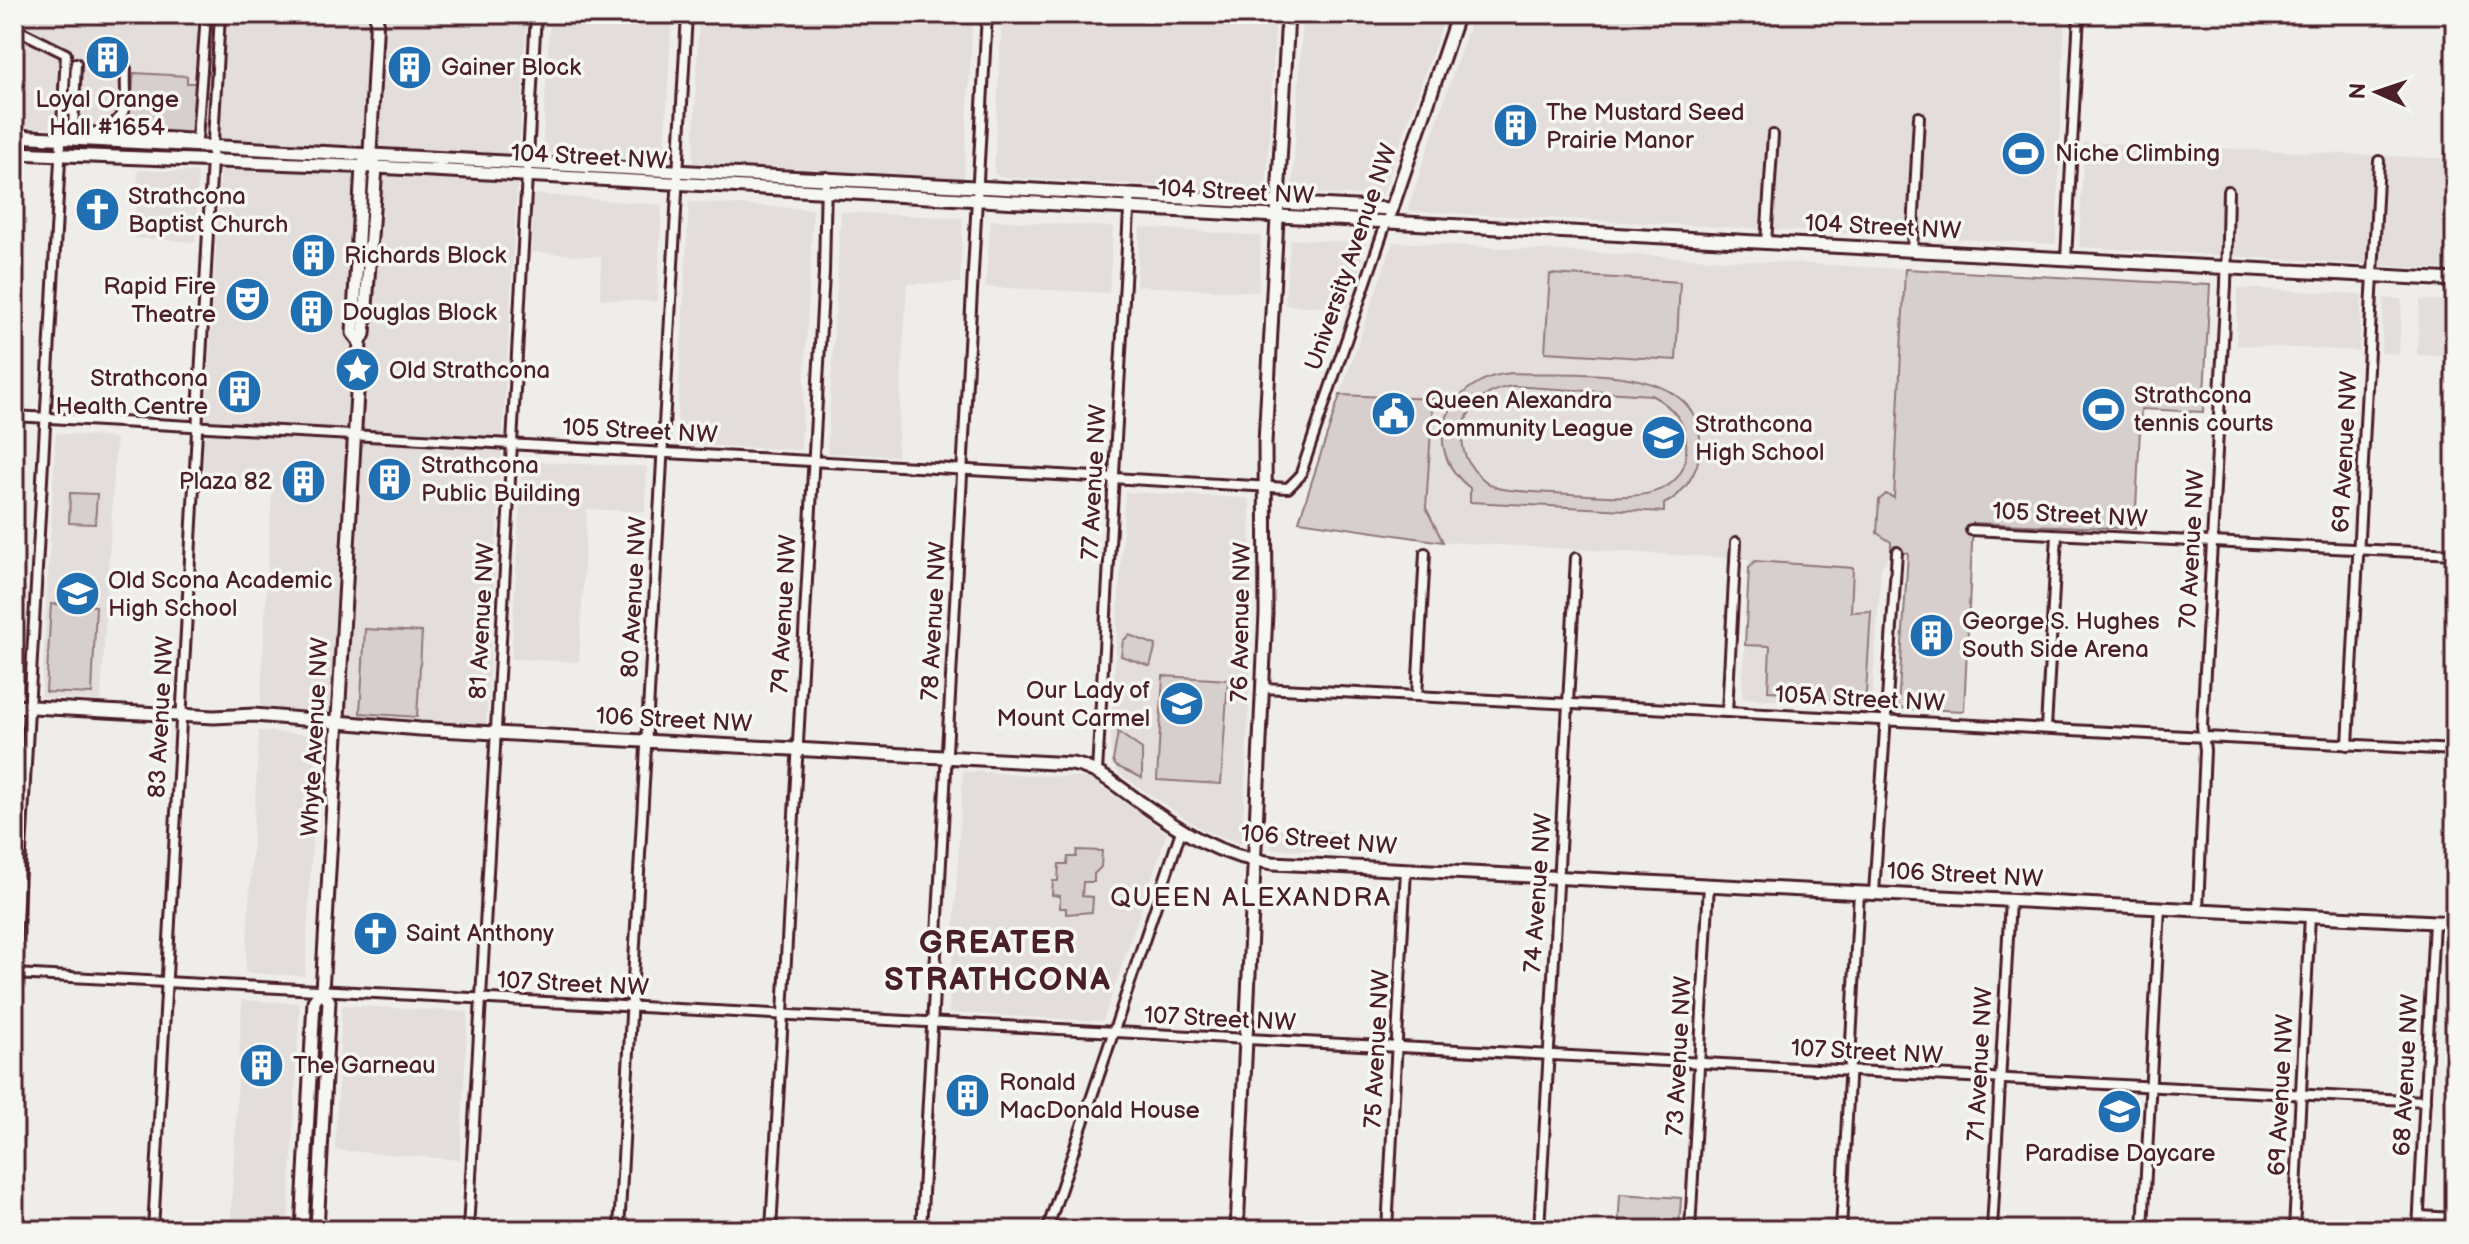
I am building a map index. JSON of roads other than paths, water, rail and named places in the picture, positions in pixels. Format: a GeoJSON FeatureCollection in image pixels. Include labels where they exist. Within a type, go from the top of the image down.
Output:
{"type":"FeatureCollection","features":[{"type":"Feature","properties":{"kind":"street"},"geometry":{"type":"LineString","coordinates":[[76,63],[73,131],[197,139],[206,14]]}},
{"type":"Feature","properties":{"kind":"street","name":"83 Avenue NW"},"geometry":{"type":"LineString","coordinates":[[153,1230],[220,14]]}},
{"type":"Feature","properties":{"kind":"street","name":"Whyte Avenue NW"},"geometry":{"type":"LineString","coordinates":[[302,1230],[314,1001],[322,991],[360,342],[364,334],[376,167],[370,153],[377,14]]}},
{"type":"Feature","properties":{"kind":"street","name":"81 Avenue NW"},"geometry":{"type":"LineString","coordinates":[[468,1230],[536,14]]}},
{"type":"Feature","properties":{"kind":"street","name":"80 Avenue NW"},"geometry":{"type":"LineString","coordinates":[[619,1230],[687,14]]}},
{"type":"Feature","properties":{"kind":"street","name":"78 Avenue NW"},"geometry":{"type":"LineString","coordinates":[[921,1230],[987,14]]}},
{"type":"Feature","properties":{"kind":"street","name":"76 Avenue NW"},"geometry":{"type":"LineString","coordinates":[[1237,1230],[1263,688],[1264,486],[1288,14]]}},
{"type":"Feature","properties":{"kind":"street","name":"University Avenue NW"},"geometry":{"type":"LineString","coordinates":[[1264,486],[1288,488],[1298,480],[1458,14]]}},
{"type":"Feature","properties":{"kind":"street"},"geometry":{"type":"LineString","coordinates":[[2066,259],[2079,14]]}},
{"type":"Feature","properties":{"kind":"street"},"geometry":{"type":"LineString","coordinates":[[14,975],[66,54],[18,30]]}},
{"type":"Feature","properties":{"kind":"street"},"geometry":{"type":"LineString","coordinates":[[103,133],[121,119],[128,108],[126,69]]}},
{"type":"Feature","properties":{"kind":"street"},"geometry":{"type":"LineString","coordinates":[[1912,251],[1919,117]]}},
{"type":"Feature","properties":{"kind":"street"},"geometry":{"type":"LineString","coordinates":[[1766,243],[1773,135]]}},
{"type":"Feature","properties":{"kind":"street","name":"104 Street NW"},"geometry":{"type":"LineString","coordinates":[[14,136],[978,184],[1392,209]]}},
{"type":"Feature","properties":{"kind":"street","name":"104 Street NW"},"geometry":{"type":"LineString","coordinates":[[14,153],[212,163],[362,166],[2455,280]]}},
{"type":"Feature","properties":{"kind":"street","name":"Whyte Avenue NW"},"geometry":{"type":"LineString","coordinates":[[360,342],[353,333],[362,166],[370,153]]}},
{"type":"Feature","properties":{"kind":"street","name":"69 Avenue NW"},"geometry":{"type":"LineString","coordinates":[[2348,745],[2379,161]]}},
{"type":"Feature","properties":{"kind":"street","name":"79 Avenue NW"},"geometry":{"type":"LineString","coordinates":[[771,1230],[828,193],[826,177]]}},
{"type":"Feature","properties":{"kind":"street","name":"70 Avenue NW"},"geometry":{"type":"LineString","coordinates":[[2198,909],[2228,191]]}},
{"type":"Feature","properties":{"kind":"street","name":"77 Avenue NW"},"geometry":{"type":"LineString","coordinates":[[1097,772],[1130,194]]}},
{"type":"Feature","properties":{"kind":"street","name":"105 Street NW"},"geometry":{"type":"LineString","coordinates":[[14,416],[1264,486]]}},
{"type":"Feature","properties":{"kind":"street","name":"105 Street NW"},"geometry":{"type":"LineString","coordinates":[[1971,530],[2455,554]]}},
{"type":"Feature","properties":{"kind":"street"},"geometry":{"type":"LineString","coordinates":[[2046,728],[2057,535]]}},
{"type":"Feature","properties":{"kind":"street"},"geometry":{"type":"LineString","coordinates":[[1727,712],[1736,542]]}},
{"type":"Feature","properties":{"kind":"street"},"geometry":{"type":"LineString","coordinates":[[1874,893],[1897,552]]}},
{"type":"Feature","properties":{"kind":"street"},"geometry":{"type":"LineString","coordinates":[[1417,696],[1425,553]]}},
{"type":"Feature","properties":{"kind":"street","name":"74 Avenue NW"},"geometry":{"type":"LineString","coordinates":[[1539,1230],[1576,558]]}},
{"type":"Feature","properties":{"kind":"street","name":"105A Street NW"},"geometry":{"type":"LineString","coordinates":[[1263,688],[2455,750]]}},
{"type":"Feature","properties":{"kind":"street","name":"106 Street NW"},"geometry":{"type":"LineString","coordinates":[[14,706],[181,715],[254,715],[495,733],[1072,764],[1097,772],[1181,831],[1228,854],[1254,861],[2455,923]]}},
{"type":"Feature","properties":{"kind":"street"},"geometry":{"type":"LineString","coordinates":[[1047,1230],[1181,831]]}},
{"type":"Feature","properties":{"kind":"street","name":"75 Avenue NW"},"geometry":{"type":"LineString","coordinates":[[1387,1230],[1406,869]]}},
{"type":"Feature","properties":{"kind":"street","name":"73 Avenue NW"},"geometry":{"type":"LineString","coordinates":[[1690,1230],[1709,884]]}},
{"type":"Feature","properties":{"kind":"street"},"geometry":{"type":"LineString","coordinates":[[1841,1230],[1859,892]]}},
{"type":"Feature","properties":{"kind":"street","name":"71 Avenue NW"},"geometry":{"type":"LineString","coordinates":[[1992,1230],[2010,900]]}},
{"type":"Feature","properties":{"kind":"street"},"geometry":{"type":"LineString","coordinates":[[2143,1230],[2160,907]]}},
{"type":"Feature","properties":{"kind":"street","name":"69 Avenue NW"},"geometry":{"type":"LineString","coordinates":[[2294,1230],[2310,915]]}},
{"type":"Feature","properties":{"kind":"street","name":"68 Avenue NW"},"geometry":{"type":"LineString","coordinates":[[2418,1230],[2434,922]]}},
{"type":"Feature","properties":{"kind":"street","name":"107 Street NW"},"geometry":{"type":"LineString","coordinates":[[14,975],[2425,1101]]}},
{"type":"Feature","properties":{"kind":"street","name":"Whyte Avenue NW"},"geometry":{"type":"LineString","coordinates":[[317,1230],[329,1001],[322,991]]}},
{"type":"Feature","properties":{"kind":"street"},"geometry":{"type":"LineString","coordinates":[[2419,1216],[2455,1218]]}},
{"type":"Feature","properties":{"kind":"place","name":"Loyal Orange Hall #1654"},"geometry":{"type":"Point","coordinates":[107,57]}},
{"type":"Feature","properties":{"kind":"place","name":"Gainer Block"},"geometry":{"type":"Point","coordinates":[410,67]}},
{"type":"Feature","properties":{"kind":"place","name":"The Mustard Seed Prairie Manor"},"geometry":{"type":"Point","coordinates":[1515,126]}},
{"type":"Feature","properties":{"kind":"place","name":"Niche Climbing"},"geometry":{"type":"Point","coordinates":[2024,153]}},
{"type":"Feature","properties":{"kind":"place","name":"Strathcona Baptist Church"},"geometry":{"type":"Point","coordinates":[97,210]}},
{"type":"Feature","properties":{"kind":"place","name":"Richards Block"},"geometry":{"type":"Point","coordinates":[313,255]}},
{"type":"Feature","properties":{"kind":"place","name":"Rapid Fire Theatre"},"geometry":{"type":"Point","coordinates":[247,300]}},
{"type":"Feature","properties":{"kind":"place","name":"Douglas Block"},"geometry":{"type":"Point","coordinates":[311,312]}},
{"type":"Feature","properties":{"kind":"place","name":"Old Strathcona"},"geometry":{"type":"Point","coordinates":[358,370]}},
{"type":"Feature","properties":{"kind":"place","name":"Strathcona Health Centre"},"geometry":{"type":"Point","coordinates":[239,392]}},
{"type":"Feature","properties":{"kind":"place","name":"Strathcona tennis courts"},"geometry":{"type":"Point","coordinates":[2103,409]}},
{"type":"Feature","properties":{"kind":"place","name":"Queen Alexandra Community League"},"geometry":{"type":"Point","coordinates":[1394,414]}},
{"type":"Feature","properties":{"kind":"place","name":"Strathcona High School"},"geometry":{"type":"Point","coordinates":[1664,438]}},
{"type":"Feature","properties":{"kind":"place","name":"Strathcona Public Building"},"geometry":{"type":"Point","coordinates":[390,479]}},
{"type":"Feature","properties":{"kind":"place","name":"Plaza 82"},"geometry":{"type":"Point","coordinates":[303,481]}},
{"type":"Feature","properties":{"kind":"place","name":"Old Scona Academic High School"},"geometry":{"type":"Point","coordinates":[77,594]}},
{"type":"Feature","properties":{"kind":"place","name":"George S. Hughes South Side Arena"},"geometry":{"type":"Point","coordinates":[1931,635]}},
{"type":"Feature","properties":{"kind":"place","name":"Our Lady of Mount Carmel"},"geometry":{"type":"Point","coordinates":[1181,704]}},
{"type":"Feature","properties":{"kind":"place","name":"Saint Anthony"},"geometry":{"type":"Point","coordinates":[375,933]}},
{"type":"Feature","properties":{"kind":"place","name":"The Garneau"},"geometry":{"type":"Point","coordinates":[262,1065]}},
{"type":"Feature","properties":{"kind":"place","name":"Ronald MacDonald House"},"geometry":{"type":"Point","coordinates":[968,1096]}},
{"type":"Feature","properties":{"kind":"place","name":"Paradise Daycare"},"geometry":{"type":"Point","coordinates":[2120,1111]}},
{"type":"Feature","properties":{"kind":"district","name":"QUEEN ALEXANDRA"},"geometry":{"type":"Point","coordinates":[1251,898]}},
{"type":"Feature","properties":{"kind":"district","name":"GREATER STRATHCONA"},"geometry":{"type":"Point","coordinates":[998,962]}}]}
